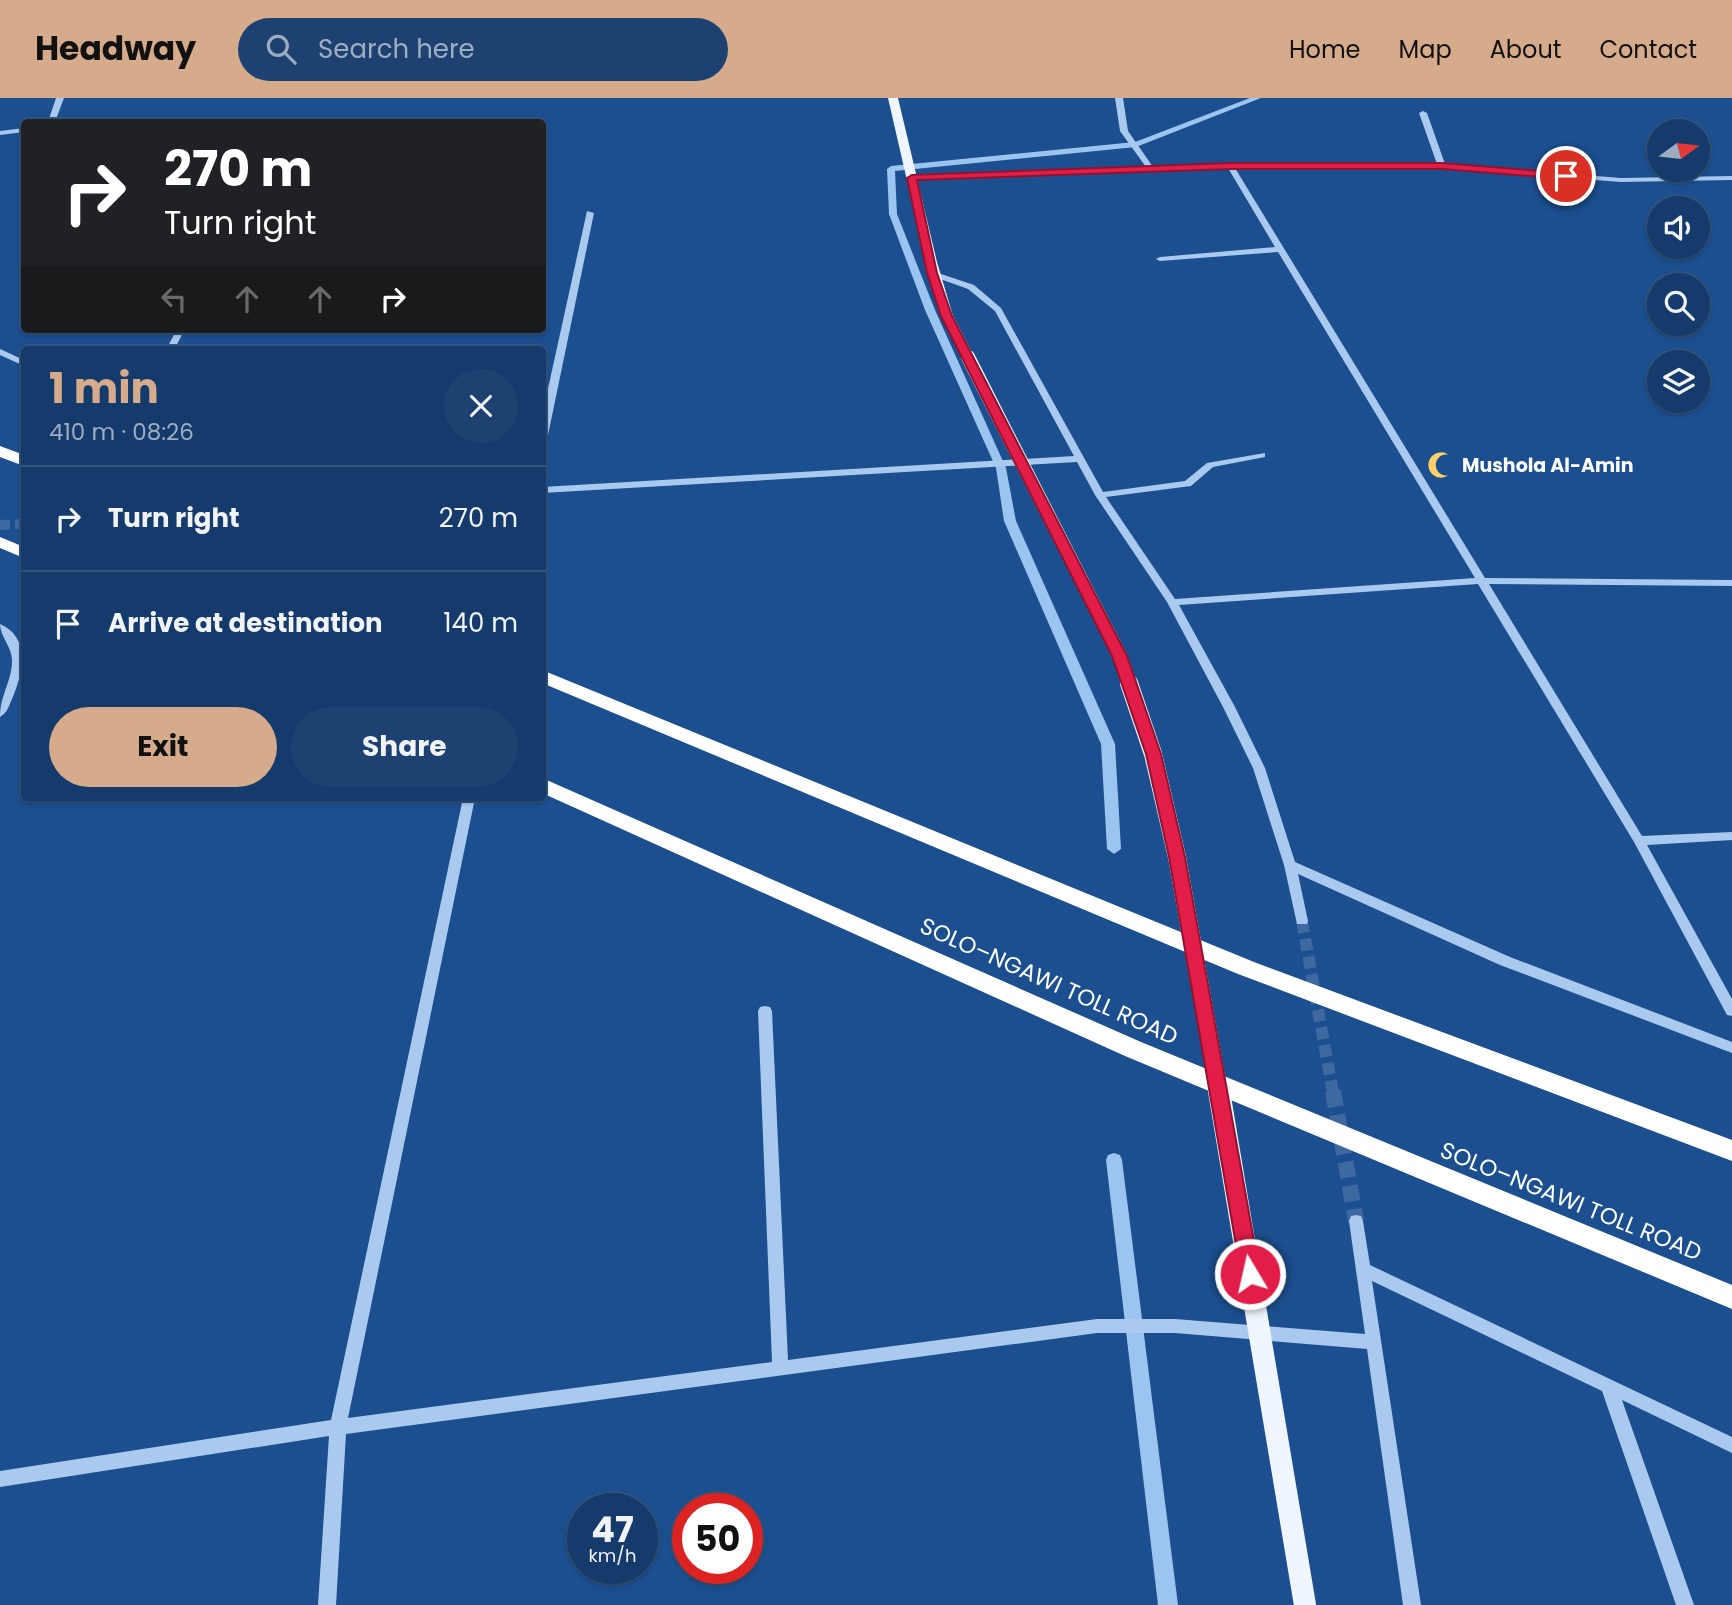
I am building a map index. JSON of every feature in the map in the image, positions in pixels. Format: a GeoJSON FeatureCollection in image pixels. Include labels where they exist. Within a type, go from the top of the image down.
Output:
{"type":"FeatureCollection","features":[{"type":"Feature","properties":{"kind":"highway"},"geometry":{"type":"LineString","coordinates":[[0,451],[21,460]]}},
{"type":"Feature","properties":{"kind":"highway"},"geometry":{"type":"LineString","coordinates":[[0,542],[21,552]]}},
{"type":"Feature","properties":{"kind":"highway"},"geometry":{"type":"LineString","coordinates":[[546,678],[1246,968],[1732,1151]]}},
{"type":"Feature","properties":{"kind":"highway","name":"SOLO–NGAWI TOLL ROAD"},"geometry":{"type":"LineString","coordinates":[[546,787],[1133,1049],[1732,1297]]}},
{"type":"Feature","properties":{"kind":"main road"},"geometry":{"type":"LineString","coordinates":[[893,98],[909,156],[932,273],[947,316],[1119,656],[1153,754],[1177,857],[1228,1142],[1305,1605]]}},
{"type":"Feature","properties":{"kind":"street"},"geometry":{"type":"LineString","coordinates":[[52,119],[60,98]]}},
{"type":"Feature","properties":{"kind":"street"},"geometry":{"type":"LineString","coordinates":[[1119,98],[1124,131],[1152,170]]}},
{"type":"Feature","properties":{"kind":"street"},"geometry":{"type":"LineString","coordinates":[[1423,113],[1442,166]]}},
{"type":"Feature","properties":{"kind":"street"},"geometry":{"type":"LineString","coordinates":[[0,132],[21,130]]}},
{"type":"Feature","properties":{"kind":"street"},"geometry":{"type":"LineString","coordinates":[[1230,166],[1639,841],[1732,1011]]}},
{"type":"Feature","properties":{"kind":"street"},"geometry":{"type":"LineString","coordinates":[[911,175],[1230,166],[1442,166],[1621,180],[1732,178]]}},
{"type":"Feature","properties":{"kind":"street"},"geometry":{"type":"LineString","coordinates":[[546,421],[590,213]]}},
{"type":"Feature","properties":{"kind":"street"},"geometry":{"type":"LineString","coordinates":[[1160,259],[1282,249]]}},
{"type":"Feature","properties":{"kind":"street"},"geometry":{"type":"LineString","coordinates":[[932,273],[971,287],[998,310],[1100,495],[1172,601],[1259,768],[1290,865],[1302,921]]}},
{"type":"Feature","properties":{"kind":"street"},"geometry":{"type":"LineString","coordinates":[[0,352],[21,362]]}},
{"type":"Feature","properties":{"kind":"street"},"geometry":{"type":"LineString","coordinates":[[1100,495],[1188,484],[1210,465],[1262,455]]}},
{"type":"Feature","properties":{"kind":"street"},"geometry":{"type":"LineString","coordinates":[[546,490],[1079,459]]}},
{"type":"Feature","properties":{"kind":"street"},"geometry":{"type":"LineString","coordinates":[[1172,601],[1483,581],[1732,583]]}},
{"type":"Feature","properties":{"kind":"street"},"geometry":{"type":"LineString","coordinates":[[0,627],[17,646],[19,665],[0,713]]}},
{"type":"Feature","properties":{"kind":"street"},"geometry":{"type":"LineString","coordinates":[[327,1605],[338,1427],[468,801]]}},
{"type":"Feature","properties":{"kind":"street"},"geometry":{"type":"LineString","coordinates":[[1639,841],[1732,836]]}},
{"type":"Feature","properties":{"kind":"street"},"geometry":{"type":"LineString","coordinates":[[1290,865],[1505,961],[1732,1048]]}},
{"type":"Feature","properties":{"kind":"street"},"geometry":{"type":"LineString","coordinates":[[765,1011],[780,1368]]}},
{"type":"Feature","properties":{"kind":"street"},"geometry":{"type":"LineString","coordinates":[[1356,1221],[1412,1605]]}},
{"type":"Feature","properties":{"kind":"street"},"geometry":{"type":"LineString","coordinates":[[1363,1269],[1732,1445]]}},
{"type":"Feature","properties":{"kind":"street"},"geometry":{"type":"LineString","coordinates":[[0,1479],[338,1427],[1097,1326],[1175,1326],[1373,1342]]}},
{"type":"Feature","properties":{"kind":"street"},"geometry":{"type":"LineString","coordinates":[[1609,1387],[1685,1605]]}},
{"type":"Feature","properties":{"kind":"waterway"},"geometry":{"type":"LineString","coordinates":[[1114,849],[1108,744],[1010,521],[1001,468],[930,310],[893,214],[891,169],[1136,144],[1257,98]]}},
{"type":"Feature","properties":{"kind":"waterway"},"geometry":{"type":"LineString","coordinates":[[1114,1160],[1168,1605]]}},
{"type":"Feature","properties":{"kind":"tunnel"},"geometry":{"type":"LineString","coordinates":[[0,525],[21,524]]}},
{"type":"Feature","properties":{"kind":"tunnel"},"geometry":{"type":"LineString","coordinates":[[1302,921],[1333,1093]]}},
{"type":"Feature","properties":{"kind":"tunnel"},"geometry":{"type":"LineString","coordinates":[[1333,1091],[1356,1221]]}},
{"type":"Feature","properties":{"kind":"place","name":"Mushola Al-Amin"},"geometry":{"type":"Point","coordinates":[1441,465]}},
{"type":"Feature","properties":{"kind":"route"},"geometry":{"type":"LineString","coordinates":[[1250,1274],[1177,857],[1153,754],[1119,656],[947,316],[920,226],[912,178],[1230,166],[1442,166],[1566,176]]}}]}
